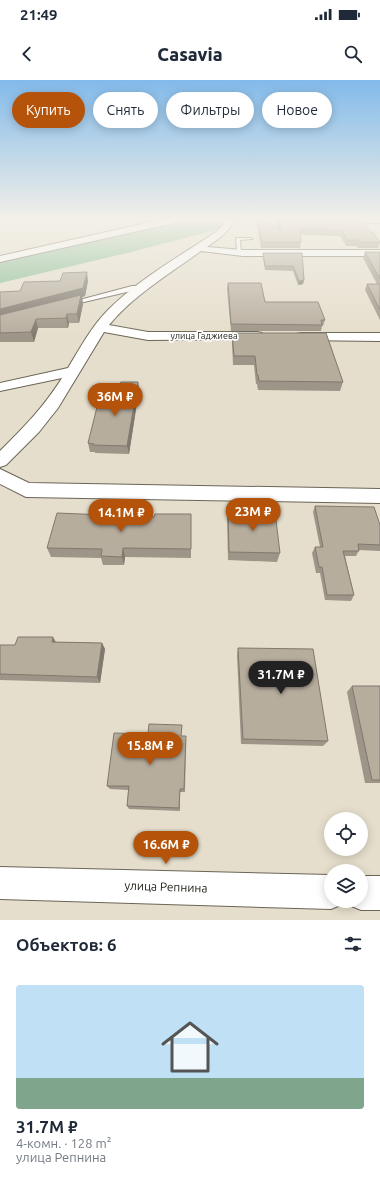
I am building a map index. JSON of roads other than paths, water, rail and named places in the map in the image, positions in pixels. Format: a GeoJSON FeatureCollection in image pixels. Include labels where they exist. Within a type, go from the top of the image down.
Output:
{"type":"FeatureCollection","features":[{"type":"Feature","properties":{"kind":"street"},"geometry":{"type":"LineString","coordinates":[[0,461],[33,428],[52,404],[100,327],[113,312],[141,288],[184,258]]}},
{"type":"Feature","properties":{"kind":"street","name":"улица Гаджиева"},"geometry":{"type":"LineString","coordinates":[[100,327],[148,336],[272,337]]}},
{"type":"Feature","properties":{"kind":"street"},"geometry":{"type":"LineString","coordinates":[[287,337],[380,337]]}},
{"type":"Feature","properties":{"kind":"street"},"geometry":{"type":"LineString","coordinates":[[0,387],[72,371]]}},
{"type":"Feature","properties":{"kind":"street"},"geometry":{"type":"LineString","coordinates":[[0,476],[26,490],[380,496]]}},
{"type":"Feature","properties":{"kind":"street","name":"улица Репнина"},"geometry":{"type":"LineString","coordinates":[[0,883],[324,892]]}},
{"type":"Feature","properties":{"kind":"street"},"geometry":{"type":"LineString","coordinates":[[368,893],[380,893]]}},
{"type":"Feature","properties":{"kind":"lane"},"geometry":{"type":"LineString","coordinates":[[66,305],[132,288],[141,288]]}}]}
